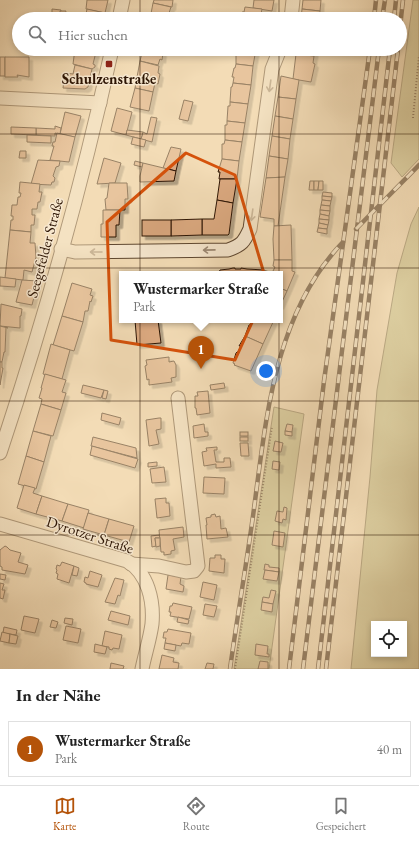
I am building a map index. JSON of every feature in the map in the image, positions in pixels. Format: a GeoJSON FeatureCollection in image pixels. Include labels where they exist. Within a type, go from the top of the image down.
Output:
{"type":"FeatureCollection","features":[{"type":"Feature","properties":{"kind":"street"},"geometry":{"type":"LineString","coordinates":[[120,12],[123,0]]}},
{"type":"Feature","properties":{"kind":"street"},"geometry":{"type":"LineString","coordinates":[[292,12],[293,0]]}},
{"type":"Feature","properties":{"kind":"street","name":"Seegefelder Straße"},"geometry":{"type":"LineString","coordinates":[[0,453],[25,377],[62,249],[100,103],[110,56]]}},
{"type":"Feature","properties":{"kind":"street"},"geometry":{"type":"LineString","coordinates":[[62,249],[75,252],[228,250],[239,246],[245,240],[250,228],[272,69],[277,56]]}},
{"type":"Feature","properties":{"kind":"street"},"geometry":{"type":"LineString","coordinates":[[0,98],[100,103]]}},
{"type":"Feature","properties":{"kind":"street"},"geometry":{"type":"LineString","coordinates":[[131,564],[159,566],[186,572],[194,571],[198,566],[178,398]]}},
{"type":"Feature","properties":{"kind":"street","name":"Dyrotzer Straße"},"geometry":{"type":"LineString","coordinates":[[0,524],[108,555],[131,564],[141,573],[148,586],[152,623],[142,669]]}},
{"type":"Feature","properties":{"kind":"path"},"geometry":{"type":"LineString","coordinates":[[413,118],[419,56]]}},
{"type":"Feature","properties":{"kind":"path"},"geometry":{"type":"LineString","coordinates":[[235,669],[272,426]]}},
{"type":"Feature","properties":{"kind":"highlighted area"},"geometry":{"type":"Polygon","coordinates":[[[186,153],[235,175],[268,287],[235,360],[111,340],[107,222],[186,153]]]}},
{"type":"Feature","properties":{"kind":"shaded area"},"geometry":{"type":"Polygon","coordinates":[[[413,0],[419,0],[419,159],[402,177],[391,163],[405,56],[407,56],[407,44],[413,0]]]}},
{"type":"Feature","properties":{"kind":"shaded area"},"geometry":{"type":"Polygon","coordinates":[[[419,207],[419,669],[351,669],[377,390],[397,273],[411,224],[419,207]]]}},
{"type":"Feature","properties":{"kind":"shaded area"},"geometry":{"type":"Polygon","coordinates":[[[274,407],[304,414],[269,669],[234,669],[274,407]]]}},
{"type":"Feature","properties":{"kind":"building"},"geometry":{"type":"Polygon","coordinates":[[[87,0],[108,0],[105,12],[86,9],[87,0]]]}},
{"type":"Feature","properties":{"kind":"building"},"geometry":{"type":"Polygon","coordinates":[[[154,0],[173,0],[172,7],[153,3],[154,0]]]}},
{"type":"Feature","properties":{"kind":"building"},"geometry":{"type":"Polygon","coordinates":[[[254,0],[274,0],[272,11],[253,8],[254,0]]]}},
{"type":"Feature","properties":{"kind":"building"},"geometry":{"type":"Polygon","coordinates":[[[303,0],[321,0],[320,11],[302,9],[303,0]]]}},
{"type":"Feature","properties":{"kind":"building"},"geometry":{"type":"Polygon","coordinates":[[[153,3],[171,7],[169,12],[151,12],[153,3]]]}},
{"type":"Feature","properties":{"kind":"building"},"geometry":{"type":"Polygon","coordinates":[[[245,7],[262,9],[261,12],[244,12],[245,7]]]}},
{"type":"Feature","properties":{"kind":"building"},"geometry":{"type":"Polygon","coordinates":[[[52,9],[61,10],[61,12],[52,12],[52,9]]]}},
{"type":"Feature","properties":{"kind":"building"},"geometry":{"type":"Polygon","coordinates":[[[87,9],[100,12],[86,12],[87,9]]]}},
{"type":"Feature","properties":{"kind":"building"},"geometry":{"type":"Polygon","coordinates":[[[302,9],[320,11],[320,12],[302,12],[302,9]]]}},
{"type":"Feature","properties":{"kind":"building"},"geometry":{"type":"Polygon","coordinates":[[[74,56],[95,56],[93,64],[95,67],[92,69],[73,64],[74,56]]]}},
{"type":"Feature","properties":{"kind":"building"},"geometry":{"type":"Polygon","coordinates":[[[141,56],[163,56],[162,60],[160,59],[158,65],[140,61],[141,56]]]}},
{"type":"Feature","properties":{"kind":"building"},"geometry":{"type":"Polygon","coordinates":[[[236,56],[255,56],[253,66],[236,64],[236,56]]]}},
{"type":"Feature","properties":{"kind":"building"},"geometry":{"type":"Polygon","coordinates":[[[296,56],[314,56],[313,63],[315,64],[311,82],[293,79],[296,56]]]}},
{"type":"Feature","properties":{"kind":"building"},"geometry":{"type":"Polygon","coordinates":[[[0,57],[5,57],[5,76],[0,76],[0,57]]]}},
{"type":"Feature","properties":{"kind":"building"},"geometry":{"type":"Polygon","coordinates":[[[5,57],[29,57],[29,77],[17,75],[18,77],[5,77],[5,57]]]}},
{"type":"Feature","properties":{"kind":"building"},"geometry":{"type":"Polygon","coordinates":[[[140,61],[159,66],[158,73],[160,74],[158,84],[155,83],[153,92],[135,88],[140,61]]]}},
{"type":"Feature","properties":{"kind":"building"},"geometry":{"type":"Polygon","coordinates":[[[236,64],[253,66],[251,85],[233,83],[234,77],[232,77],[236,64]]]}},
{"type":"Feature","properties":{"kind":"building"},"geometry":{"type":"Polygon","coordinates":[[[75,65],[92,69],[88,87],[85,89],[63,88],[65,73],[73,74],[75,65]]]}},
{"type":"Feature","properties":{"kind":"building"},"geometry":{"type":"Polygon","coordinates":[[[281,76],[299,80],[296,99],[278,97],[281,76]]]}},
{"type":"Feature","properties":{"kind":"building"},"geometry":{"type":"Polygon","coordinates":[[[233,83],[251,85],[248,104],[230,102],[231,87],[233,83]]]}},
{"type":"Feature","properties":{"kind":"building"},"geometry":{"type":"Polygon","coordinates":[[[135,88],[153,92],[149,111],[130,107],[135,88]]]}},
{"type":"Feature","properties":{"kind":"building"},"geometry":{"type":"Polygon","coordinates":[[[278,97],[296,99],[293,119],[275,116],[278,97]]]}},
{"type":"Feature","properties":{"kind":"building"},"geometry":{"type":"Polygon","coordinates":[[[184,100],[193,102],[188,121],[179,119],[184,100]]]}},
{"type":"Feature","properties":{"kind":"building"},"geometry":{"type":"Polygon","coordinates":[[[230,102],[248,104],[245,123],[227,121],[228,106],[230,106],[230,102]]]}},
{"type":"Feature","properties":{"kind":"building"},"geometry":{"type":"Polygon","coordinates":[[[117,108],[132,112],[126,135],[111,131],[117,108]]]}},
{"type":"Feature","properties":{"kind":"building"},"geometry":{"type":"Polygon","coordinates":[[[65,112],[81,116],[75,137],[60,134],[65,112]]]}},
{"type":"Feature","properties":{"kind":"building"},"geometry":{"type":"Polygon","coordinates":[[[275,116],[293,119],[290,139],[272,136],[275,116]]]}},
{"type":"Feature","properties":{"kind":"building"},"geometry":{"type":"Polygon","coordinates":[[[151,117],[157,118],[152,142],[141,139],[143,132],[147,134],[151,117]]]}},
{"type":"Feature","properties":{"kind":"building"},"geometry":{"type":"Polygon","coordinates":[[[227,121],[245,123],[242,142],[225,140],[225,125],[227,125],[227,121]]]}},
{"type":"Feature","properties":{"kind":"building"},"geometry":{"type":"Polygon","coordinates":[[[55,126],[61,128],[60,134],[55,133],[55,136],[36,135],[36,128],[55,129],[55,126]]]}},
{"type":"Feature","properties":{"kind":"building"},"geometry":{"type":"Polygon","coordinates":[[[11,127],[36,128],[36,135],[11,134],[11,127]]]}},
{"type":"Feature","properties":{"kind":"building"},"geometry":{"type":"Polygon","coordinates":[[[127,130],[143,132],[141,139],[126,135],[127,130]]]}},
{"type":"Feature","properties":{"kind":"building"},"geometry":{"type":"Polygon","coordinates":[[[57,133],[75,137],[69,162],[50,160],[54,146],[52,146],[53,142],[55,142],[57,133]]]}},
{"type":"Feature","properties":{"kind":"building"},"geometry":{"type":"Polygon","coordinates":[[[27,135],[51,136],[51,143],[27,142],[27,135]]]}},
{"type":"Feature","properties":{"kind":"building"},"geometry":{"type":"Polygon","coordinates":[[[272,136],[290,139],[288,159],[269,156],[272,136]]]}},
{"type":"Feature","properties":{"kind":"building"},"geometry":{"type":"Polygon","coordinates":[[[133,137],[146,140],[144,147],[131,144],[133,137]]]}},
{"type":"Feature","properties":{"kind":"building"},"geometry":{"type":"Polygon","coordinates":[[[225,140],[242,142],[239,161],[222,159],[222,144],[224,144],[225,140]]]}},
{"type":"Feature","properties":{"kind":"building"},"geometry":{"type":"Polygon","coordinates":[[[171,147],[181,149],[176,171],[163,168],[171,147]]]}},
{"type":"Feature","properties":{"kind":"building"},"geometry":{"type":"Polygon","coordinates":[[[20,151],[26,151],[26,158],[19,158],[20,151]]]}},
{"type":"Feature","properties":{"kind":"building"},"geometry":{"type":"Polygon","coordinates":[[[269,156],[288,159],[285,177],[266,178],[269,156]]]}},
{"type":"Feature","properties":{"kind":"building"},"geometry":{"type":"Polygon","coordinates":[[[104,158],[121,163],[115,183],[97,184],[104,158]]]}},
{"type":"Feature","properties":{"kind":"building"},"geometry":{"type":"Polygon","coordinates":[[[222,159],[239,161],[237,179],[219,179],[220,172],[218,172],[222,159]]]}},
{"type":"Feature","properties":{"kind":"building"},"geometry":{"type":"Polygon","coordinates":[[[38,160],[60,161],[59,166],[56,167],[53,176],[55,178],[54,182],[52,182],[51,185],[31,184],[38,160]]]}},
{"type":"Feature","properties":{"kind":"building"},"geometry":{"type":"Polygon","coordinates":[[[135,161],[143,163],[142,167],[134,165],[135,161]]]}},
{"type":"Feature","properties":{"kind":"building"},"geometry":{"type":"Polygon","coordinates":[[[143,163],[176,171],[174,181],[140,182],[143,163]]]}},
{"type":"Feature","properties":{"kind":"building"},"geometry":{"type":"Polygon","coordinates":[[[285,177],[278,226],[274,226],[274,219],[260,217],[266,178],[285,177]]]}},
{"type":"Feature","properties":{"kind":"building"},"geometry":{"type":"Polygon","coordinates":[[[220,179],[237,179],[233,203],[217,200],[220,179]]]}},
{"type":"Feature","properties":{"kind":"building"},"geometry":{"type":"Polygon","coordinates":[[[310,181],[314,181],[314,190],[309,190],[310,181]]]}},
{"type":"Feature","properties":{"kind":"building"},"geometry":{"type":"Polygon","coordinates":[[[314,181],[319,181],[318,190],[314,190],[314,181]]]}},
{"type":"Feature","properties":{"kind":"building"},"geometry":{"type":"Polygon","coordinates":[[[319,181],[323,181],[323,190],[318,190],[319,181]]]}},
{"type":"Feature","properties":{"kind":"building"},"geometry":{"type":"Polygon","coordinates":[[[20,182],[40,184],[39,192],[42,192],[37,209],[32,209],[32,215],[35,215],[34,225],[31,225],[31,232],[10,230],[11,220],[13,220],[13,216],[11,216],[12,205],[17,205],[18,197],[20,197],[21,193],[19,193],[20,182]]]}},
{"type":"Feature","properties":{"kind":"building"},"geometry":{"type":"Polygon","coordinates":[[[109,183],[127,183],[128,199],[125,199],[125,210],[106,210],[105,199],[107,198],[109,183]]]}},
{"type":"Feature","properties":{"kind":"building"},"geometry":{"type":"Polygon","coordinates":[[[323,192],[332,193],[332,197],[322,196],[323,192]]]}},
{"type":"Feature","properties":{"kind":"building"},"geometry":{"type":"Polygon","coordinates":[[[322,196],[332,197],[331,201],[322,200],[322,196]]]}},
{"type":"Feature","properties":{"kind":"building"},"geometry":{"type":"Polygon","coordinates":[[[217,200],[233,203],[229,234],[202,235],[202,219],[214,219],[217,200]]]}},
{"type":"Feature","properties":{"kind":"building"},"geometry":{"type":"Polygon","coordinates":[[[322,200],[331,201],[330,206],[321,205],[322,200]]]}},
{"type":"Feature","properties":{"kind":"building"},"geometry":{"type":"Polygon","coordinates":[[[321,205],[330,206],[330,211],[320,210],[321,205]]]}},
{"type":"Feature","properties":{"kind":"building"},"geometry":{"type":"Polygon","coordinates":[[[103,210],[120,210],[119,225],[116,225],[116,237],[101,237],[103,210]]]}},
{"type":"Feature","properties":{"kind":"building"},"geometry":{"type":"Polygon","coordinates":[[[320,210],[330,211],[329,216],[320,214],[320,210]]]}},
{"type":"Feature","properties":{"kind":"building"},"geometry":{"type":"Polygon","coordinates":[[[320,214],[329,216],[329,220],[319,219],[320,214]]]}},
{"type":"Feature","properties":{"kind":"building"},"geometry":{"type":"Polygon","coordinates":[[[202,219],[202,235],[171,236],[171,220],[202,219]]]}},
{"type":"Feature","properties":{"kind":"building"},"geometry":{"type":"Polygon","coordinates":[[[319,219],[329,220],[328,225],[319,223],[319,219]]]}},
{"type":"Feature","properties":{"kind":"building"},"geometry":{"type":"Polygon","coordinates":[[[142,220],[171,220],[171,236],[142,236],[142,220]]]}},
{"type":"Feature","properties":{"kind":"building"},"geometry":{"type":"Polygon","coordinates":[[[319,223],[328,225],[327,229],[318,228],[319,223]]]}},
{"type":"Feature","properties":{"kind":"building"},"geometry":{"type":"Polygon","coordinates":[[[291,225],[292,260],[274,260],[274,226],[291,225]]]}},
{"type":"Feature","properties":{"kind":"building"},"geometry":{"type":"Polygon","coordinates":[[[318,228],[327,229],[327,234],[317,232],[318,228]]]}},
{"type":"Feature","properties":{"kind":"building"},"geometry":{"type":"Polygon","coordinates":[[[10,230],[31,232],[30,243],[35,243],[36,257],[32,272],[24,270],[23,280],[5,278],[10,230]]]}},
{"type":"Feature","properties":{"kind":"building"},"geometry":{"type":"Polygon","coordinates":[[[274,260],[292,260],[292,271],[295,272],[287,291],[283,289],[283,271],[273,271],[275,267],[273,266],[274,260]]]}},
{"type":"Feature","properties":{"kind":"building"},"geometry":{"type":"Polygon","coordinates":[[[241,268],[264,270],[220,271],[241,268]]]}},
{"type":"Feature","properties":{"kind":"building"},"geometry":{"type":"Polygon","coordinates":[[[0,277],[16,279],[15,287],[0,286],[0,277]]]}},
{"type":"Feature","properties":{"kind":"building"},"geometry":{"type":"Polygon","coordinates":[[[22,280],[38,281],[32,305],[16,302],[22,280]]]}},
{"type":"Feature","properties":{"kind":"building"},"geometry":{"type":"Polygon","coordinates":[[[72,283],[92,289],[90,295],[93,296],[91,302],[90,301],[88,311],[85,311],[83,322],[62,316],[72,283]]]}},
{"type":"Feature","properties":{"kind":"building"},"geometry":{"type":"Polygon","coordinates":[[[283,289],[287,291],[283,300],[283,289]]]}},
{"type":"Feature","properties":{"kind":"building"},"geometry":{"type":"Polygon","coordinates":[[[1,304],[22,309],[20,316],[20,328],[0,326],[1,304]]]}},
{"type":"Feature","properties":{"kind":"building"},"geometry":{"type":"Polygon","coordinates":[[[62,316],[83,322],[74,351],[53,345],[62,316]]]}},
{"type":"Feature","properties":{"kind":"building"},"geometry":{"type":"Polygon","coordinates":[[[135,323],[158,323],[161,343],[137,345],[135,323]]]}},
{"type":"Feature","properties":{"kind":"building"},"geometry":{"type":"Polygon","coordinates":[[[251,323],[273,323],[263,344],[245,336],[251,323]]]}},
{"type":"Feature","properties":{"kind":"building"},"geometry":{"type":"Polygon","coordinates":[[[0,326],[6,327],[5,352],[2,362],[0,362],[0,326]]]}},
{"type":"Feature","properties":{"kind":"building"},"geometry":{"type":"Polygon","coordinates":[[[245,336],[263,344],[251,371],[234,365],[235,364],[233,363],[236,353],[241,346],[239,346],[245,336]]]}},
{"type":"Feature","properties":{"kind":"building"},"geometry":{"type":"Polygon","coordinates":[[[51,344],[70,350],[62,379],[43,374],[51,344]]]}},
{"type":"Feature","properties":{"kind":"building"},"geometry":{"type":"Polygon","coordinates":[[[169,357],[169,362],[174,361],[176,365],[176,377],[171,378],[172,382],[149,385],[149,379],[147,380],[145,366],[147,365],[146,360],[169,357]]]}},
{"type":"Feature","properties":{"kind":"building"},"geometry":{"type":"Polygon","coordinates":[[[0,362],[2,362],[3,368],[0,385],[0,362]]]}},
{"type":"Feature","properties":{"kind":"building"},"geometry":{"type":"Polygon","coordinates":[[[45,374],[66,380],[62,392],[66,393],[61,410],[41,404],[42,399],[39,398],[45,374]]]}},
{"type":"Feature","properties":{"kind":"building"},"geometry":{"type":"Polygon","coordinates":[[[224,383],[225,388],[211,390],[210,385],[224,383]]]}},
{"type":"Feature","properties":{"kind":"building"},"geometry":{"type":"Polygon","coordinates":[[[83,385],[104,390],[101,398],[81,393],[83,385]]]}},
{"type":"Feature","properties":{"kind":"building"},"geometry":{"type":"Polygon","coordinates":[[[104,390],[108,391],[106,399],[102,398],[104,390]]]}},
{"type":"Feature","properties":{"kind":"building"},"geometry":{"type":"Polygon","coordinates":[[[208,391],[210,413],[197,415],[195,408],[195,396],[198,396],[197,392],[208,391]]]}},
{"type":"Feature","properties":{"kind":"building"},"geometry":{"type":"Polygon","coordinates":[[[41,404],[61,410],[53,436],[33,431],[41,404]]]}},
{"type":"Feature","properties":{"kind":"building"},"geometry":{"type":"Polygon","coordinates":[[[102,413],[121,418],[119,425],[101,420],[102,413]]]}},
{"type":"Feature","properties":{"kind":"building"},"geometry":{"type":"Polygon","coordinates":[[[161,418],[161,429],[156,430],[159,444],[149,446],[146,420],[161,418]]]}},
{"type":"Feature","properties":{"kind":"building"},"geometry":{"type":"Polygon","coordinates":[[[204,424],[205,432],[208,432],[208,436],[194,438],[193,426],[204,424]]]}},
{"type":"Feature","properties":{"kind":"building"},"geometry":{"type":"Polygon","coordinates":[[[287,424],[293,425],[292,432],[285,431],[287,424]]]}},
{"type":"Feature","properties":{"kind":"building"},"geometry":{"type":"Polygon","coordinates":[[[33,431],[51,436],[44,462],[26,456],[33,431]]]}},
{"type":"Feature","properties":{"kind":"building"},"geometry":{"type":"Polygon","coordinates":[[[285,431],[292,432],[292,436],[285,435],[285,431]]]}},
{"type":"Feature","properties":{"kind":"building"},"geometry":{"type":"Polygon","coordinates":[[[240,432],[248,432],[248,436],[240,436],[240,432]]]}},
{"type":"Feature","properties":{"kind":"building"},"geometry":{"type":"Polygon","coordinates":[[[93,437],[136,448],[137,458],[91,446],[93,437]]]}},
{"type":"Feature","properties":{"kind":"building"},"geometry":{"type":"Polygon","coordinates":[[[240,437],[248,437],[248,441],[240,441],[240,437]]]}},
{"type":"Feature","properties":{"kind":"building"},"geometry":{"type":"Polygon","coordinates":[[[275,441],[283,443],[281,452],[273,451],[275,441]]]}},
{"type":"Feature","properties":{"kind":"building"},"geometry":{"type":"Polygon","coordinates":[[[240,443],[248,443],[249,456],[241,456],[240,443]]]}},
{"type":"Feature","properties":{"kind":"building"},"geometry":{"type":"Polygon","coordinates":[[[92,446],[138,459],[135,468],[90,455],[92,446]]]}},
{"type":"Feature","properties":{"kind":"building"},"geometry":{"type":"Polygon","coordinates":[[[217,447],[217,450],[214,450],[216,462],[224,462],[224,458],[230,458],[231,467],[216,468],[216,464],[204,466],[202,452],[207,451],[206,448],[217,447]]]}},
{"type":"Feature","properties":{"kind":"building"},"geometry":{"type":"Polygon","coordinates":[[[26,456],[44,462],[36,489],[18,484],[26,456]]]}},
{"type":"Feature","properties":{"kind":"building"},"geometry":{"type":"Polygon","coordinates":[[[273,461],[280,462],[279,470],[272,469],[273,461]]]}},
{"type":"Feature","properties":{"kind":"building"},"geometry":{"type":"Polygon","coordinates":[[[157,462],[157,466],[148,467],[148,463],[157,462]]]}},
{"type":"Feature","properties":{"kind":"building"},"geometry":{"type":"Polygon","coordinates":[[[164,467],[166,482],[152,483],[150,469],[164,467]]]}},
{"type":"Feature","properties":{"kind":"building"},"geometry":{"type":"Polygon","coordinates":[[[204,477],[225,478],[224,494],[203,493],[204,477]]]}},
{"type":"Feature","properties":{"kind":"building"},"geometry":{"type":"Polygon","coordinates":[[[24,485],[35,488],[33,493],[42,496],[36,514],[17,508],[24,485]]]}},
{"type":"Feature","properties":{"kind":"building"},"geometry":{"type":"Polygon","coordinates":[[[42,496],[68,504],[62,521],[36,514],[42,496]]]}},
{"type":"Feature","properties":{"kind":"building"},"geometry":{"type":"Polygon","coordinates":[[[166,498],[166,503],[169,503],[170,516],[157,518],[155,499],[166,498]]]}},
{"type":"Feature","properties":{"kind":"building"},"geometry":{"type":"Polygon","coordinates":[[[68,504],[89,510],[84,528],[62,521],[68,504]]]}},
{"type":"Feature","properties":{"kind":"building"},"geometry":{"type":"Polygon","coordinates":[[[284,507],[287,508],[286,520],[283,519],[282,523],[275,521],[277,511],[283,512],[284,507]]]}},
{"type":"Feature","properties":{"kind":"building"},"geometry":{"type":"Polygon","coordinates":[[[88,513],[109,519],[104,535],[83,529],[88,513]]]}},
{"type":"Feature","properties":{"kind":"building"},"geometry":{"type":"Polygon","coordinates":[[[215,514],[216,517],[220,516],[221,529],[226,528],[228,537],[207,539],[206,518],[215,514]]]}},
{"type":"Feature","properties":{"kind":"building"},"geometry":{"type":"Polygon","coordinates":[[[109,519],[134,526],[129,542],[104,535],[109,519]]]}},
{"type":"Feature","properties":{"kind":"building"},"geometry":{"type":"Polygon","coordinates":[[[183,527],[184,537],[173,539],[175,550],[171,551],[171,554],[164,555],[164,552],[161,552],[159,530],[183,527]]]}},
{"type":"Feature","properties":{"kind":"building"},"geometry":{"type":"Polygon","coordinates":[[[274,531],[285,533],[283,547],[272,545],[274,531]]]}},
{"type":"Feature","properties":{"kind":"building"},"geometry":{"type":"Polygon","coordinates":[[[159,535],[160,538],[155,538],[156,546],[152,547],[151,536],[159,535]]]}},
{"type":"Feature","properties":{"kind":"building"},"geometry":{"type":"Polygon","coordinates":[[[155,538],[160,538],[160,546],[156,547],[155,538]]]}},
{"type":"Feature","properties":{"kind":"building"},"geometry":{"type":"Polygon","coordinates":[[[5,546],[10,550],[21,553],[18,562],[28,565],[25,574],[2,570],[2,567],[0,566],[0,550],[5,546]]]}},
{"type":"Feature","properties":{"kind":"building"},"geometry":{"type":"Polygon","coordinates":[[[215,555],[221,555],[221,559],[225,559],[224,573],[209,571],[210,558],[215,558],[215,555]]]}},
{"type":"Feature","properties":{"kind":"building"},"geometry":{"type":"Polygon","coordinates":[[[62,562],[74,566],[69,583],[57,579],[57,565],[60,566],[62,562]]]}},
{"type":"Feature","properties":{"kind":"building"},"geometry":{"type":"Polygon","coordinates":[[[265,564],[269,565],[269,567],[279,568],[279,572],[264,570],[265,564]]]}},
{"type":"Feature","properties":{"kind":"building"},"geometry":{"type":"Polygon","coordinates":[[[74,566],[79,568],[77,576],[72,575],[74,566]]]}},
{"type":"Feature","properties":{"kind":"building"},"geometry":{"type":"Polygon","coordinates":[[[265,570],[279,572],[277,581],[263,579],[265,570]]]}},
{"type":"Feature","properties":{"kind":"building"},"geometry":{"type":"Polygon","coordinates":[[[90,571],[102,575],[98,587],[86,584],[84,582],[85,577],[88,578],[90,571]]]}},
{"type":"Feature","properties":{"kind":"building"},"geometry":{"type":"Polygon","coordinates":[[[0,574],[6,575],[5,580],[0,579],[0,574]]]}},
{"type":"Feature","properties":{"kind":"building"},"geometry":{"type":"Polygon","coordinates":[[[168,575],[181,577],[180,584],[184,586],[183,592],[166,589],[168,575]]]}},
{"type":"Feature","properties":{"kind":"building"},"geometry":{"type":"Polygon","coordinates":[[[115,578],[124,580],[120,596],[118,595],[115,604],[105,602],[115,578]]]}},
{"type":"Feature","properties":{"kind":"building"},"geometry":{"type":"Polygon","coordinates":[[[203,582],[217,585],[214,600],[200,597],[203,582]]]}},
{"type":"Feature","properties":{"kind":"building"},"geometry":{"type":"Polygon","coordinates":[[[0,583],[4,584],[2,590],[5,590],[3,599],[0,598],[0,583]]]}},
{"type":"Feature","properties":{"kind":"building"},"geometry":{"type":"Polygon","coordinates":[[[271,590],[276,591],[273,604],[262,602],[263,597],[269,598],[271,590]]]}},
{"type":"Feature","properties":{"kind":"building"},"geometry":{"type":"Polygon","coordinates":[[[262,602],[273,604],[272,612],[261,610],[262,602]]]}},
{"type":"Feature","properties":{"kind":"building"},"geometry":{"type":"Polygon","coordinates":[[[173,603],[192,607],[189,619],[170,616],[170,606],[172,606],[173,603]]]}},
{"type":"Feature","properties":{"kind":"building"},"geometry":{"type":"Polygon","coordinates":[[[205,604],[217,606],[214,617],[203,615],[205,604]]]}},
{"type":"Feature","properties":{"kind":"building"},"geometry":{"type":"Polygon","coordinates":[[[111,611],[130,616],[128,625],[108,620],[111,611]]]}},
{"type":"Feature","properties":{"kind":"building"},"geometry":{"type":"Polygon","coordinates":[[[24,616],[39,619],[35,633],[21,630],[24,616]]]}},
{"type":"Feature","properties":{"kind":"building"},"geometry":{"type":"Polygon","coordinates":[[[178,617],[189,620],[188,624],[177,622],[178,617]]]}},
{"type":"Feature","properties":{"kind":"building"},"geometry":{"type":"Polygon","coordinates":[[[65,618],[73,619],[72,625],[64,623],[65,618]]]}},
{"type":"Feature","properties":{"kind":"building"},"geometry":{"type":"Polygon","coordinates":[[[52,620],[58,622],[56,628],[50,627],[52,620]]]}},
{"type":"Feature","properties":{"kind":"building"},"geometry":{"type":"Polygon","coordinates":[[[66,626],[81,629],[78,643],[63,640],[66,626]]]}},
{"type":"Feature","properties":{"kind":"building"},"geometry":{"type":"Polygon","coordinates":[[[4,627],[17,630],[16,635],[3,633],[4,627]]]}},
{"type":"Feature","properties":{"kind":"building"},"geometry":{"type":"Polygon","coordinates":[[[168,629],[191,633],[189,644],[182,643],[181,646],[165,643],[166,638],[163,638],[164,632],[167,632],[168,629]]]}},
{"type":"Feature","properties":{"kind":"building"},"geometry":{"type":"Polygon","coordinates":[[[105,631],[122,635],[119,649],[113,648],[112,650],[109,649],[109,647],[102,646],[105,631]]]}},
{"type":"Feature","properties":{"kind":"building"},"geometry":{"type":"Polygon","coordinates":[[[2,632],[10,634],[9,643],[0,641],[2,632]]]}},
{"type":"Feature","properties":{"kind":"building"},"geometry":{"type":"Polygon","coordinates":[[[10,634],[18,636],[16,644],[9,643],[10,634]]]}},
{"type":"Feature","properties":{"kind":"building"},"geometry":{"type":"Polygon","coordinates":[[[165,643],[176,645],[175,651],[164,649],[165,643]]]}},
{"type":"Feature","properties":{"kind":"building"},"geometry":{"type":"Polygon","coordinates":[[[95,644],[107,647],[105,654],[94,652],[95,644]]]}},
{"type":"Feature","properties":{"kind":"building"},"geometry":{"type":"Polygon","coordinates":[[[256,644],[268,646],[267,654],[269,654],[269,657],[255,655],[256,644]]]}},
{"type":"Feature","properties":{"kind":"building"},"geometry":{"type":"Polygon","coordinates":[[[162,655],[174,658],[173,662],[179,663],[178,669],[159,669],[162,655]]]}},
{"type":"Feature","properties":{"kind":"building"},"geometry":{"type":"Polygon","coordinates":[[[260,661],[268,662],[268,669],[258,669],[260,661]]]}},
{"type":"Feature","properties":{"kind":"building"},"geometry":{"type":"Polygon","coordinates":[[[111,663],[124,666],[123,669],[110,669],[111,663]]]}},
{"type":"Feature","properties":{"kind":"building"},"geometry":{"type":"Polygon","coordinates":[[[207,663],[214,664],[213,669],[205,669],[207,663]]]}},
{"type":"Feature","properties":{"kind":"railway"},"geometry":{"type":"LineString","coordinates":[[375,12],[376,0]]}},
{"type":"Feature","properties":{"kind":"railway"},"geometry":{"type":"LineString","coordinates":[[383,12],[385,0]]}},
{"type":"Feature","properties":{"kind":"railway"},"geometry":{"type":"LineString","coordinates":[[395,12],[396,0]]}},
{"type":"Feature","properties":{"kind":"railway"},"geometry":{"type":"LineString","coordinates":[[402,12],[403,0]]}},
{"type":"Feature","properties":{"kind":"railway"},"geometry":{"type":"LineString","coordinates":[[289,669],[324,381],[369,56]]}},
{"type":"Feature","properties":{"kind":"railway"},"geometry":{"type":"LineString","coordinates":[[303,669],[378,56]]}},
{"type":"Feature","properties":{"kind":"railway"},"geometry":{"type":"LineString","coordinates":[[318,669],[389,56]]}},
{"type":"Feature","properties":{"kind":"railway"},"geometry":{"type":"LineString","coordinates":[[326,669],[397,56]]}},
{"type":"Feature","properties":{"kind":"railway"},"geometry":{"type":"LineString","coordinates":[[356,229],[419,165]]}},
{"type":"Feature","properties":{"kind":"railway"},"geometry":{"type":"LineString","coordinates":[[230,669],[263,443],[277,371],[287,336],[301,302],[320,271],[343,242]]}},
{"type":"Feature","properties":{"kind":"place","name":"Schulzenstraße"},"geometry":{"type":"Point","coordinates":[109,64]}},
{"type":"Feature","properties":{"kind":"place","name":"Wustermarker Straße"},"geometry":{"type":"Point","coordinates":[201,369]}}]}
